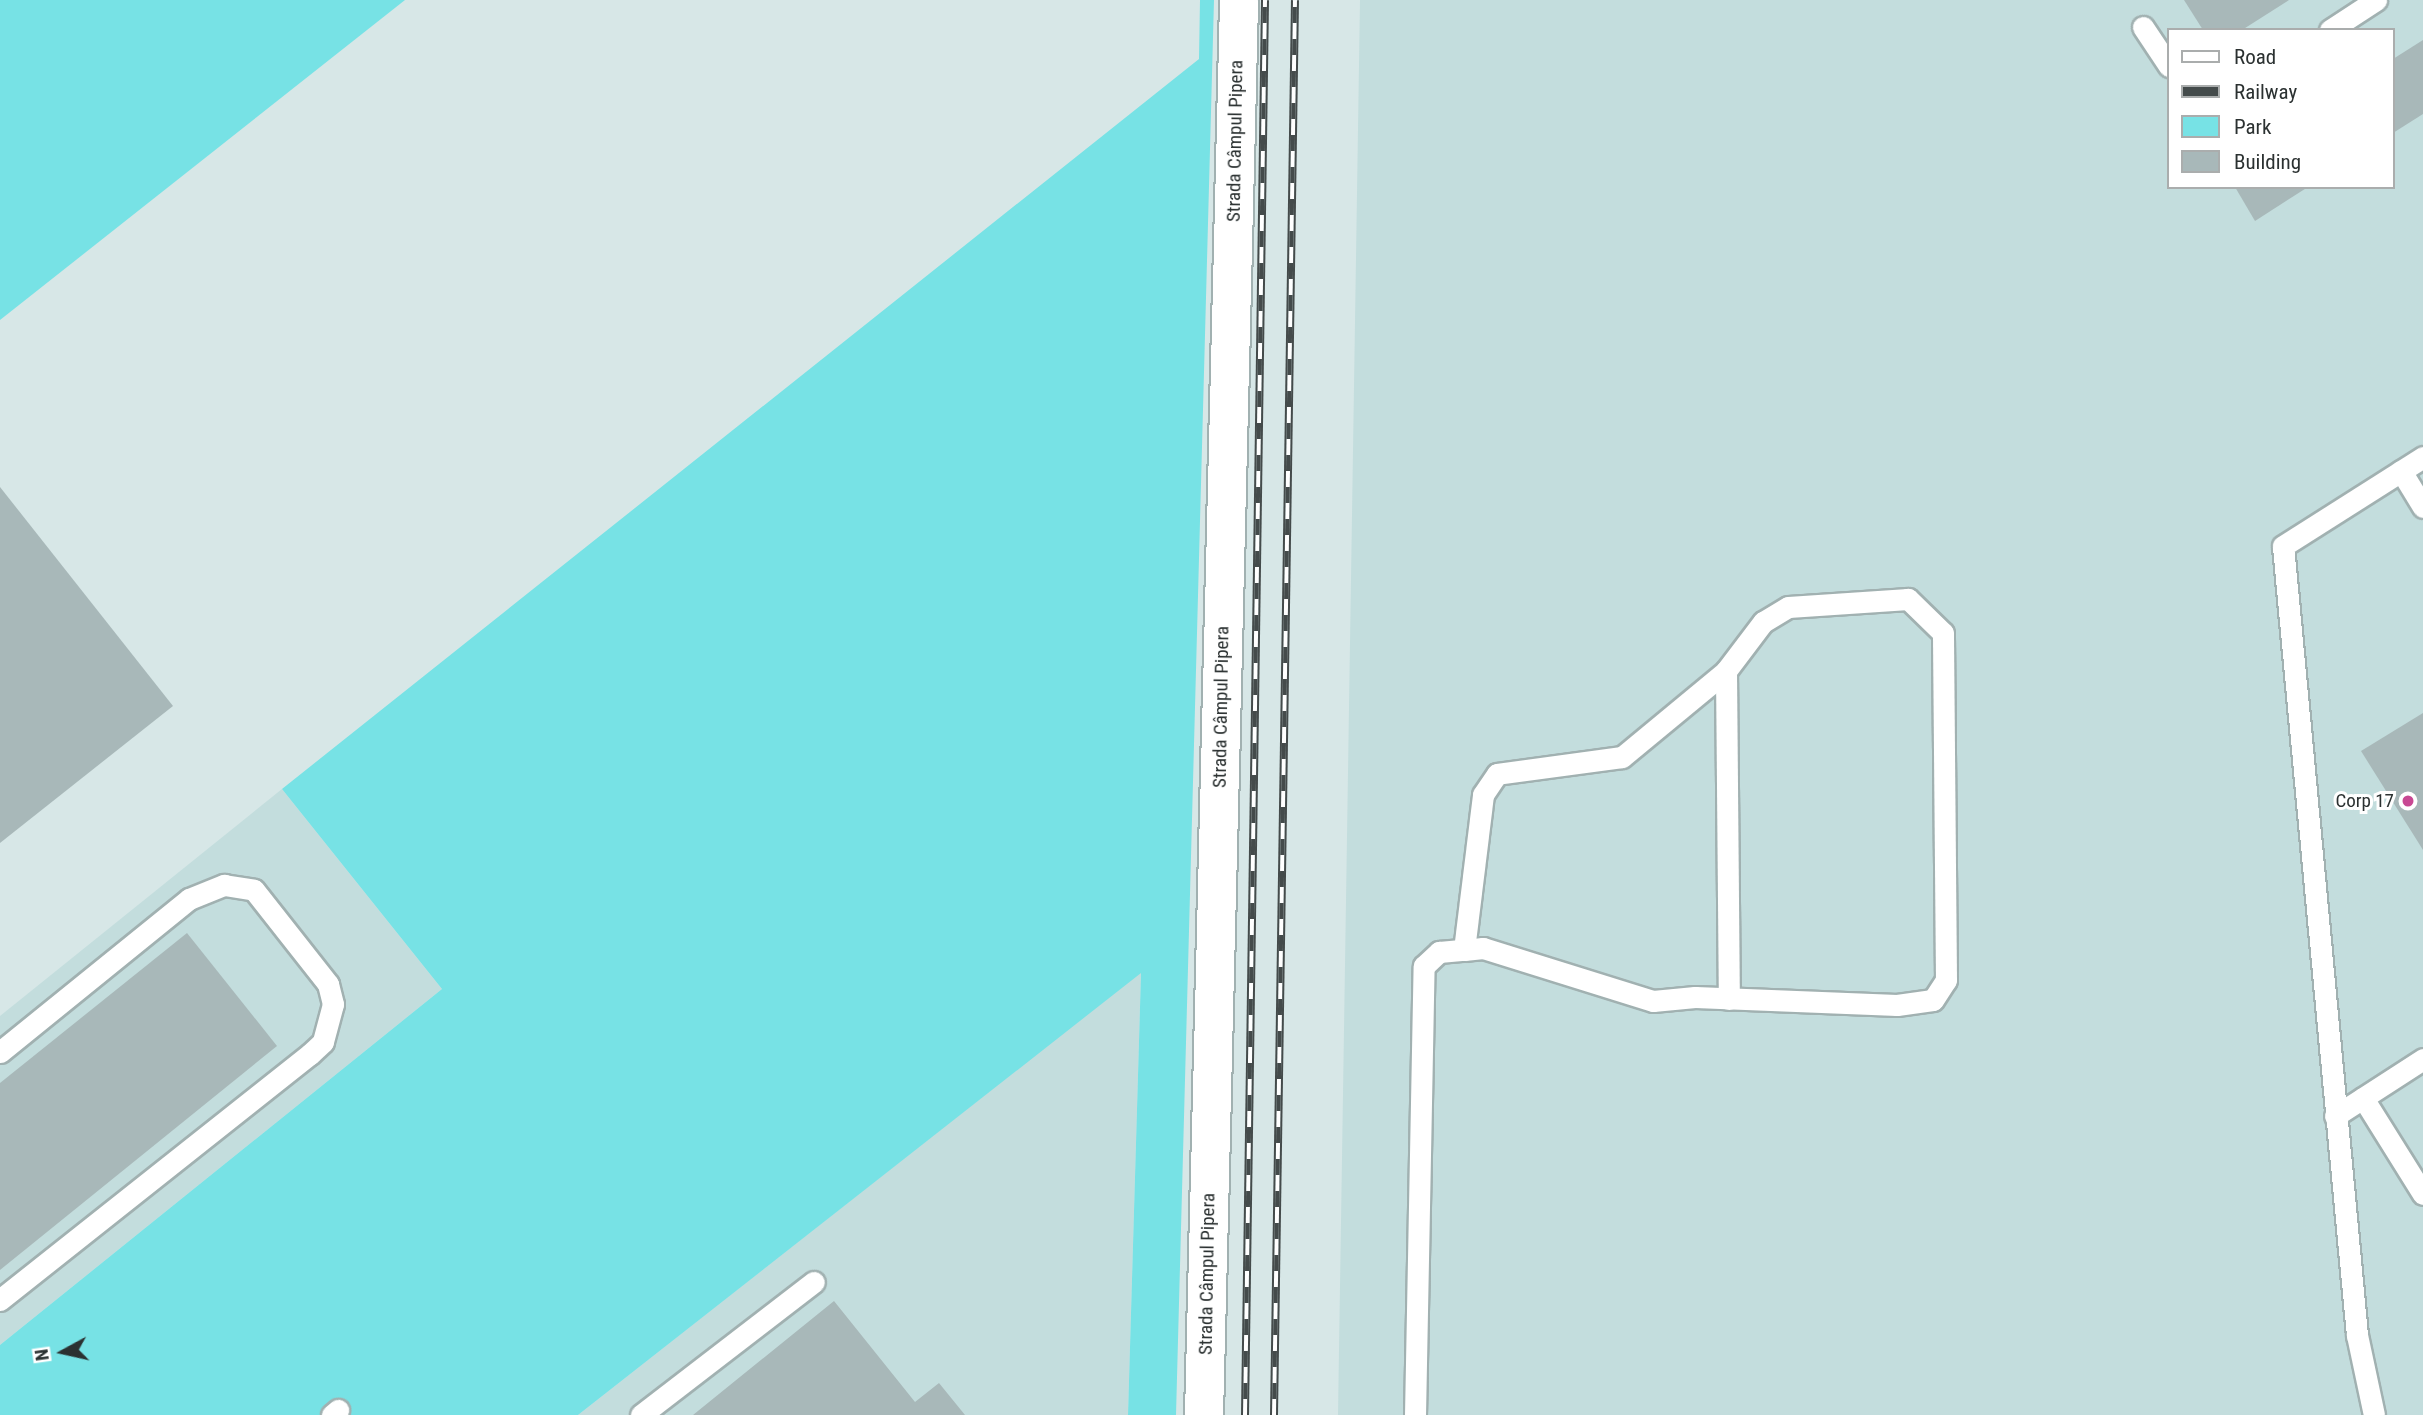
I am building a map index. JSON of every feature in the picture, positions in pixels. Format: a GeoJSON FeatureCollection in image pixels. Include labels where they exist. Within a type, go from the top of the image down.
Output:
{"type":"FeatureCollection","features":[{"type":"Feature","properties":{"kind":"street","name":"Strada Câmpul Pipera"},"geometry":{"type":"LineString","coordinates":[[1204,1415],[1238,0]]}},
{"type":"Feature","properties":{"kind":"lane"},"geometry":{"type":"LineString","coordinates":[[2332,28],[2376,0]]}},
{"type":"Feature","properties":{"kind":"lane"},"geometry":{"type":"LineString","coordinates":[[2143,27],[2168,64]]}},
{"type":"Feature","properties":{"kind":"lane"},"geometry":{"type":"LineString","coordinates":[[2374,1415],[2357,1335],[2283,546],[2423,457]]}},
{"type":"Feature","properties":{"kind":"lane"},"geometry":{"type":"LineString","coordinates":[[2401,471],[2423,507]]}},
{"type":"Feature","properties":{"kind":"lane"},"geometry":{"type":"LineString","coordinates":[[1415,1415],[1424,966],[1439,952],[1464,950],[1483,948],[1535,960],[1653,1001],[1729,999],[1897,1005],[1933,1000],[1946,979],[1943,633],[1908,599],[1788,607],[1763,622],[1726,671],[1622,757],[1497,774],[1483,795],[1464,950]]}},
{"type":"Feature","properties":{"kind":"lane"},"geometry":{"type":"LineString","coordinates":[[1726,671],[1729,999]]}},
{"type":"Feature","properties":{"kind":"lane"},"geometry":{"type":"LineString","coordinates":[[0,1052],[189,899],[225,885],[254,890],[328,984],[333,1004],[323,1042],[310,1054],[0,1300]]}},
{"type":"Feature","properties":{"kind":"lane"},"geometry":{"type":"LineString","coordinates":[[2335,1116],[2423,1059]]}},
{"type":"Feature","properties":{"kind":"lane"},"geometry":{"type":"LineString","coordinates":[[2363,1098],[2423,1194]]}},
{"type":"Feature","properties":{"kind":"lane"},"geometry":{"type":"LineString","coordinates":[[641,1415],[814,1282]]}},
{"type":"Feature","properties":{"kind":"shaded area"},"geometry":{"type":"Polygon","coordinates":[[[1360,0],[2423,0],[2423,1415],[1338,1415],[1360,0]]]}},
{"type":"Feature","properties":{"kind":"shaded area"},"geometry":{"type":"Polygon","coordinates":[[[282,789],[442,989],[0,1345],[0,1016],[282,789]]]}},
{"type":"Feature","properties":{"kind":"shaded area"},"geometry":{"type":"Polygon","coordinates":[[[1141,972],[1128,1415],[578,1415],[1141,972]]]}},
{"type":"Feature","properties":{"kind":"green space"},"geometry":{"type":"Polygon","coordinates":[[[0,0],[405,0],[0,320],[0,0]]]}},
{"type":"Feature","properties":{"kind":"green space"},"geometry":{"type":"Polygon","coordinates":[[[1200,0],[1214,0],[1176,1415],[1128,1415],[1141,973],[578,1415],[0,1415],[0,1345],[442,989],[282,789],[1199,59],[1200,0]]]}},
{"type":"Feature","properties":{"kind":"building"},"geometry":{"type":"Polygon","coordinates":[[[2184,0],[2289,0],[2245,28],[2202,28],[2184,0]]]}},
{"type":"Feature","properties":{"kind":"building"},"geometry":{"type":"Polygon","coordinates":[[[2423,40],[2423,114],[2395,132],[2395,58],[2423,40]]]}},
{"type":"Feature","properties":{"kind":"building"},"geometry":{"type":"Polygon","coordinates":[[[2236,189],[2305,189],[2255,221],[2236,189]]]}},
{"type":"Feature","properties":{"kind":"building"},"geometry":{"type":"Polygon","coordinates":[[[0,487],[173,706],[0,843],[0,487]]]}},
{"type":"Feature","properties":{"kind":"building","name":"Corp 17"},"geometry":{"type":"Polygon","coordinates":[[[2423,713],[2423,850],[2361,751],[2423,713]]]}},
{"type":"Feature","properties":{"kind":"building"},"geometry":{"type":"Polygon","coordinates":[[[187,933],[277,1046],[0,1270],[0,1083],[187,933]]]}},
{"type":"Feature","properties":{"kind":"building"},"geometry":{"type":"Polygon","coordinates":[[[834,1301],[915,1402],[939,1383],[965,1415],[693,1415],[834,1301]]]}},
{"type":"Feature","properties":{"kind":"railway"},"geometry":{"type":"LineString","coordinates":[[1245,1415],[1265,0]]}},
{"type":"Feature","properties":{"kind":"railway"},"geometry":{"type":"LineString","coordinates":[[1274,1415],[1295,0]]}},
{"type":"Feature","properties":{"kind":"place","name":"Corp 17"},"geometry":{"type":"Point","coordinates":[2408,801]}}]}
